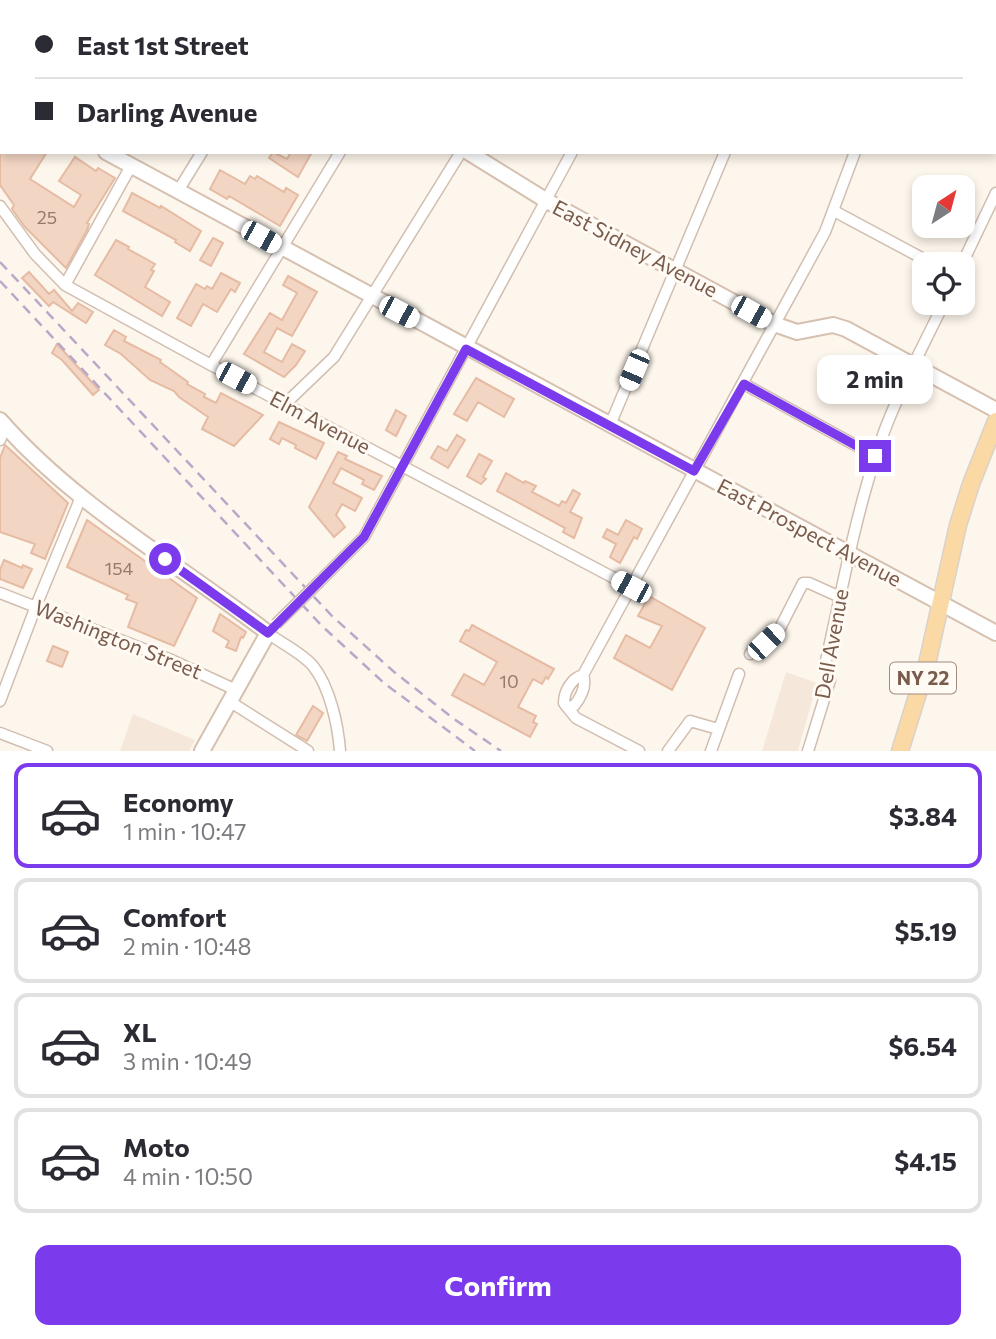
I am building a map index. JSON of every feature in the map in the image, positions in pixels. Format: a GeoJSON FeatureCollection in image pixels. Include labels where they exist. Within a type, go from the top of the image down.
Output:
{"type":"FeatureCollection","features":[{"type":"Feature","properties":{"kind":"main road","name":"NY 22"},"geometry":{"type":"LineString","coordinates":[[900,751],[927,664],[964,503],[996,421]]}},
{"type":"Feature","properties":{"kind":"street","name":"East Prospect Avenue"},"geometry":{"type":"LineString","coordinates":[[110,154],[466,349],[996,633]]}},
{"type":"Feature","properties":{"kind":"street"},"geometry":{"type":"LineString","coordinates":[[178,191],[201,154]]}},
{"type":"Feature","properties":{"kind":"street"},"geometry":{"type":"LineString","coordinates":[[211,365],[339,154]]}},
{"type":"Feature","properties":{"kind":"street"},"geometry":{"type":"LineString","coordinates":[[285,404],[334,357],[460,154]]}},
{"type":"Feature","properties":{"kind":"street","name":"East Sidney Avenue"},"geometry":{"type":"LineString","coordinates":[[471,154],[547,201],[774,324],[797,332],[833,325],[846,329],[996,410]]}},
{"type":"Feature","properties":{"kind":"street"},"geometry":{"type":"LineString","coordinates":[[202,751],[272,629],[364,537],[571,154]]}},
{"type":"Feature","properties":{"kind":"street"},"geometry":{"type":"LineString","coordinates":[[610,425],[724,154]]}},
{"type":"Feature","properties":{"kind":"street"},"geometry":{"type":"LineString","coordinates":[[639,751],[576,718],[564,703],[566,691],[578,676],[583,675],[744,384],[834,211],[854,154]]}},
{"type":"Feature","properties":{"kind":"street"},"geometry":{"type":"LineString","coordinates":[[65,285],[131,166]]}},
{"type":"Feature","properties":{"kind":"street"},"geometry":{"type":"LineString","coordinates":[[968,252],[996,193]]}},
{"type":"Feature","properties":{"kind":"street","name":"Elm Avenue"},"geometry":{"type":"LineString","coordinates":[[0,206],[35,254],[65,285],[631,587]]}},
{"type":"Feature","properties":{"kind":"street"},"geometry":{"type":"LineString","coordinates":[[834,211],[912,253]]}},
{"type":"Feature","properties":{"kind":"street","name":"Dell Avenue"},"geometry":{"type":"LineString","coordinates":[[808,751],[830,680],[825,665],[848,554],[875,456],[938,315]]}},
{"type":"Feature","properties":{"kind":"street"},"geometry":{"type":"LineString","coordinates":[[744,384],[875,456]]}},
{"type":"Feature","properties":{"kind":"street"},"geometry":{"type":"LineString","coordinates":[[0,440],[3,423]]}},
{"type":"Feature","properties":{"kind":"street"},"geometry":{"type":"LineString","coordinates":[[3,423],[80,497],[272,629],[312,665],[323,682],[340,751]]}},
{"type":"Feature","properties":{"kind":"street"},"geometry":{"type":"LineString","coordinates":[[0,701],[80,497]]}},
{"type":"Feature","properties":{"kind":"street"},"geometry":{"type":"LineString","coordinates":[[750,654],[780,628],[803,583],[809,583],[840,597]]}},
{"type":"Feature","properties":{"kind":"street","name":"Washington Street"},"geometry":{"type":"LineString","coordinates":[[0,593],[169,659],[233,695],[308,751]]}},
{"type":"Feature","properties":{"kind":"street"},"geometry":{"type":"LineString","coordinates":[[711,751],[739,674]]}},
{"type":"Feature","properties":{"kind":"street"},"geometry":{"type":"LineString","coordinates":[[567,707],[574,706],[581,696],[585,681],[583,675]]}},
{"type":"Feature","properties":{"kind":"street"},"geometry":{"type":"LineString","coordinates":[[668,751],[690,721],[718,729]]}},
{"type":"Feature","properties":{"kind":"street"},"geometry":{"type":"LineString","coordinates":[[0,733],[47,751]]}},
{"type":"Feature","properties":{"kind":"shaded area"},"geometry":{"type":"Polygon","coordinates":[[[786,672],[817,683],[798,751],[762,751],[786,672]]]}},
{"type":"Feature","properties":{"kind":"shaded area"},"geometry":{"type":"Polygon","coordinates":[[[133,714],[195,740],[189,751],[120,751],[133,714]]]}},
{"type":"Feature","properties":{"kind":"building"},"geometry":{"type":"Polygon","coordinates":[[[0,154],[46,154],[30,179],[74,207],[81,195],[59,181],[75,157],[96,171],[98,168],[115,178],[87,223],[87,230],[66,268],[25,227],[0,185],[0,154]]]}},
{"type":"Feature","properties":{"kind":"building"},"geometry":{"type":"Polygon","coordinates":[[[272,154],[287,159],[290,154],[311,154],[298,177],[269,158],[272,154]]]}},
{"type":"Feature","properties":{"kind":"building"},"geometry":{"type":"Polygon","coordinates":[[[220,170],[245,184],[250,176],[255,179],[257,176],[284,192],[286,188],[298,195],[280,226],[229,196],[227,199],[210,189],[220,170]]]}},
{"type":"Feature","properties":{"kind":"building"},"geometry":{"type":"Polygon","coordinates":[[[132,193],[160,208],[161,206],[201,231],[190,251],[175,242],[176,240],[123,211],[132,193]]]}},
{"type":"Feature","properties":{"kind":"building"},"geometry":{"type":"Polygon","coordinates":[[[213,238],[223,243],[211,266],[200,260],[213,238]]]}},
{"type":"Feature","properties":{"kind":"building"},"geometry":{"type":"Polygon","coordinates":[[[116,240],[155,264],[145,287],[170,302],[162,316],[95,275],[116,240]]]}},
{"type":"Feature","properties":{"kind":"building"},"geometry":{"type":"Polygon","coordinates":[[[29,272],[49,294],[54,290],[72,311],[78,303],[93,312],[86,323],[53,302],[49,306],[22,278],[29,272]]]}},
{"type":"Feature","properties":{"kind":"building"},"geometry":{"type":"Polygon","coordinates":[[[221,273],[240,283],[235,292],[231,289],[217,312],[203,304],[191,326],[177,318],[196,284],[212,289],[221,273]]]}},
{"type":"Feature","properties":{"kind":"building"},"geometry":{"type":"Polygon","coordinates":[[[288,276],[317,292],[292,336],[277,328],[264,352],[282,362],[292,344],[305,351],[284,377],[244,354],[270,313],[282,320],[297,293],[283,285],[288,276]]]}},
{"type":"Feature","properties":{"kind":"building"},"geometry":{"type":"Polygon","coordinates":[[[114,330],[126,337],[124,341],[161,360],[160,362],[188,382],[187,384],[205,394],[204,397],[216,403],[221,393],[263,415],[234,446],[202,429],[208,417],[174,391],[150,380],[121,354],[105,345],[114,330]]]}},
{"type":"Feature","properties":{"kind":"building"},"geometry":{"type":"Polygon","coordinates":[[[57,344],[99,390],[93,395],[62,360],[52,353],[57,344]]]}},
{"type":"Feature","properties":{"kind":"building"},"geometry":{"type":"Polygon","coordinates":[[[476,378],[514,399],[504,417],[478,402],[467,421],[454,414],[476,378]]]}},
{"type":"Feature","properties":{"kind":"building"},"geometry":{"type":"Polygon","coordinates":[[[396,410],[406,416],[396,436],[386,430],[396,410]]]}},
{"type":"Feature","properties":{"kind":"building"},"geometry":{"type":"Polygon","coordinates":[[[279,422],[324,443],[316,459],[282,438],[279,444],[270,439],[279,422]]]}},
{"type":"Feature","properties":{"kind":"building"},"geometry":{"type":"Polygon","coordinates":[[[457,435],[465,440],[448,468],[431,458],[438,446],[447,451],[457,435]]]}},
{"type":"Feature","properties":{"kind":"building"},"geometry":{"type":"Polygon","coordinates":[[[5,445],[68,503],[45,559],[31,553],[35,544],[0,532],[0,458],[5,445]]]}},
{"type":"Feature","properties":{"kind":"building"},"geometry":{"type":"Polygon","coordinates":[[[338,452],[347,456],[345,459],[382,476],[374,490],[362,484],[364,480],[341,468],[333,483],[362,498],[355,511],[342,504],[336,515],[345,527],[334,537],[309,507],[338,452]]]}},
{"type":"Feature","properties":{"kind":"building"},"geometry":{"type":"Polygon","coordinates":[[[479,454],[492,461],[483,477],[486,479],[481,484],[467,476],[479,454]]]}},
{"type":"Feature","properties":{"kind":"building"},"geometry":{"type":"Polygon","coordinates":[[[506,473],[536,486],[532,492],[559,506],[562,501],[566,503],[573,490],[580,494],[570,512],[582,518],[574,538],[563,532],[565,528],[497,491],[506,473]]]}},
{"type":"Feature","properties":{"kind":"building"},"geometry":{"type":"Polygon","coordinates":[[[87,520],[197,598],[174,646],[128,627],[137,603],[126,599],[128,595],[67,567],[87,520]]]}},
{"type":"Feature","properties":{"kind":"building"},"geometry":{"type":"Polygon","coordinates":[[[626,520],[642,529],[637,539],[634,537],[620,563],[610,557],[616,544],[603,537],[607,529],[618,535],[626,520]]]}},
{"type":"Feature","properties":{"kind":"building"},"geometry":{"type":"Polygon","coordinates":[[[4,560],[22,568],[23,565],[32,569],[23,588],[0,579],[4,560]]]}},
{"type":"Feature","properties":{"kind":"building"},"geometry":{"type":"Polygon","coordinates":[[[649,596],[705,628],[672,690],[614,658],[626,635],[650,648],[662,626],[638,616],[649,596]]]}},
{"type":"Feature","properties":{"kind":"building"},"geometry":{"type":"Polygon","coordinates":[[[220,614],[246,632],[236,651],[226,647],[229,641],[213,631],[220,614]]]}},
{"type":"Feature","properties":{"kind":"building"},"geometry":{"type":"Polygon","coordinates":[[[472,625],[554,669],[542,684],[533,679],[518,707],[536,716],[533,722],[537,724],[530,737],[452,695],[464,674],[484,685],[497,662],[460,641],[472,625]]]}},
{"type":"Feature","properties":{"kind":"building"},"geometry":{"type":"Polygon","coordinates":[[[53,646],[68,652],[62,667],[47,661],[53,646]]]}},
{"type":"Feature","properties":{"kind":"building"},"geometry":{"type":"Polygon","coordinates":[[[313,706],[323,713],[307,741],[296,735],[313,706]]]}},
{"type":"Feature","properties":{"kind":"railway"},"geometry":{"type":"LineString","coordinates":[[0,262],[332,616],[393,671],[454,719],[501,751]]}},
{"type":"Feature","properties":{"kind":"railway"},"geometry":{"type":"LineString","coordinates":[[0,281],[322,626],[384,683],[475,751]]}},
{"type":"Feature","properties":{"kind":"route"},"geometry":{"type":"LineString","coordinates":[[165,559],[268,633],[364,537],[466,349],[694,471],[744,384],[875,456]]}}]}
